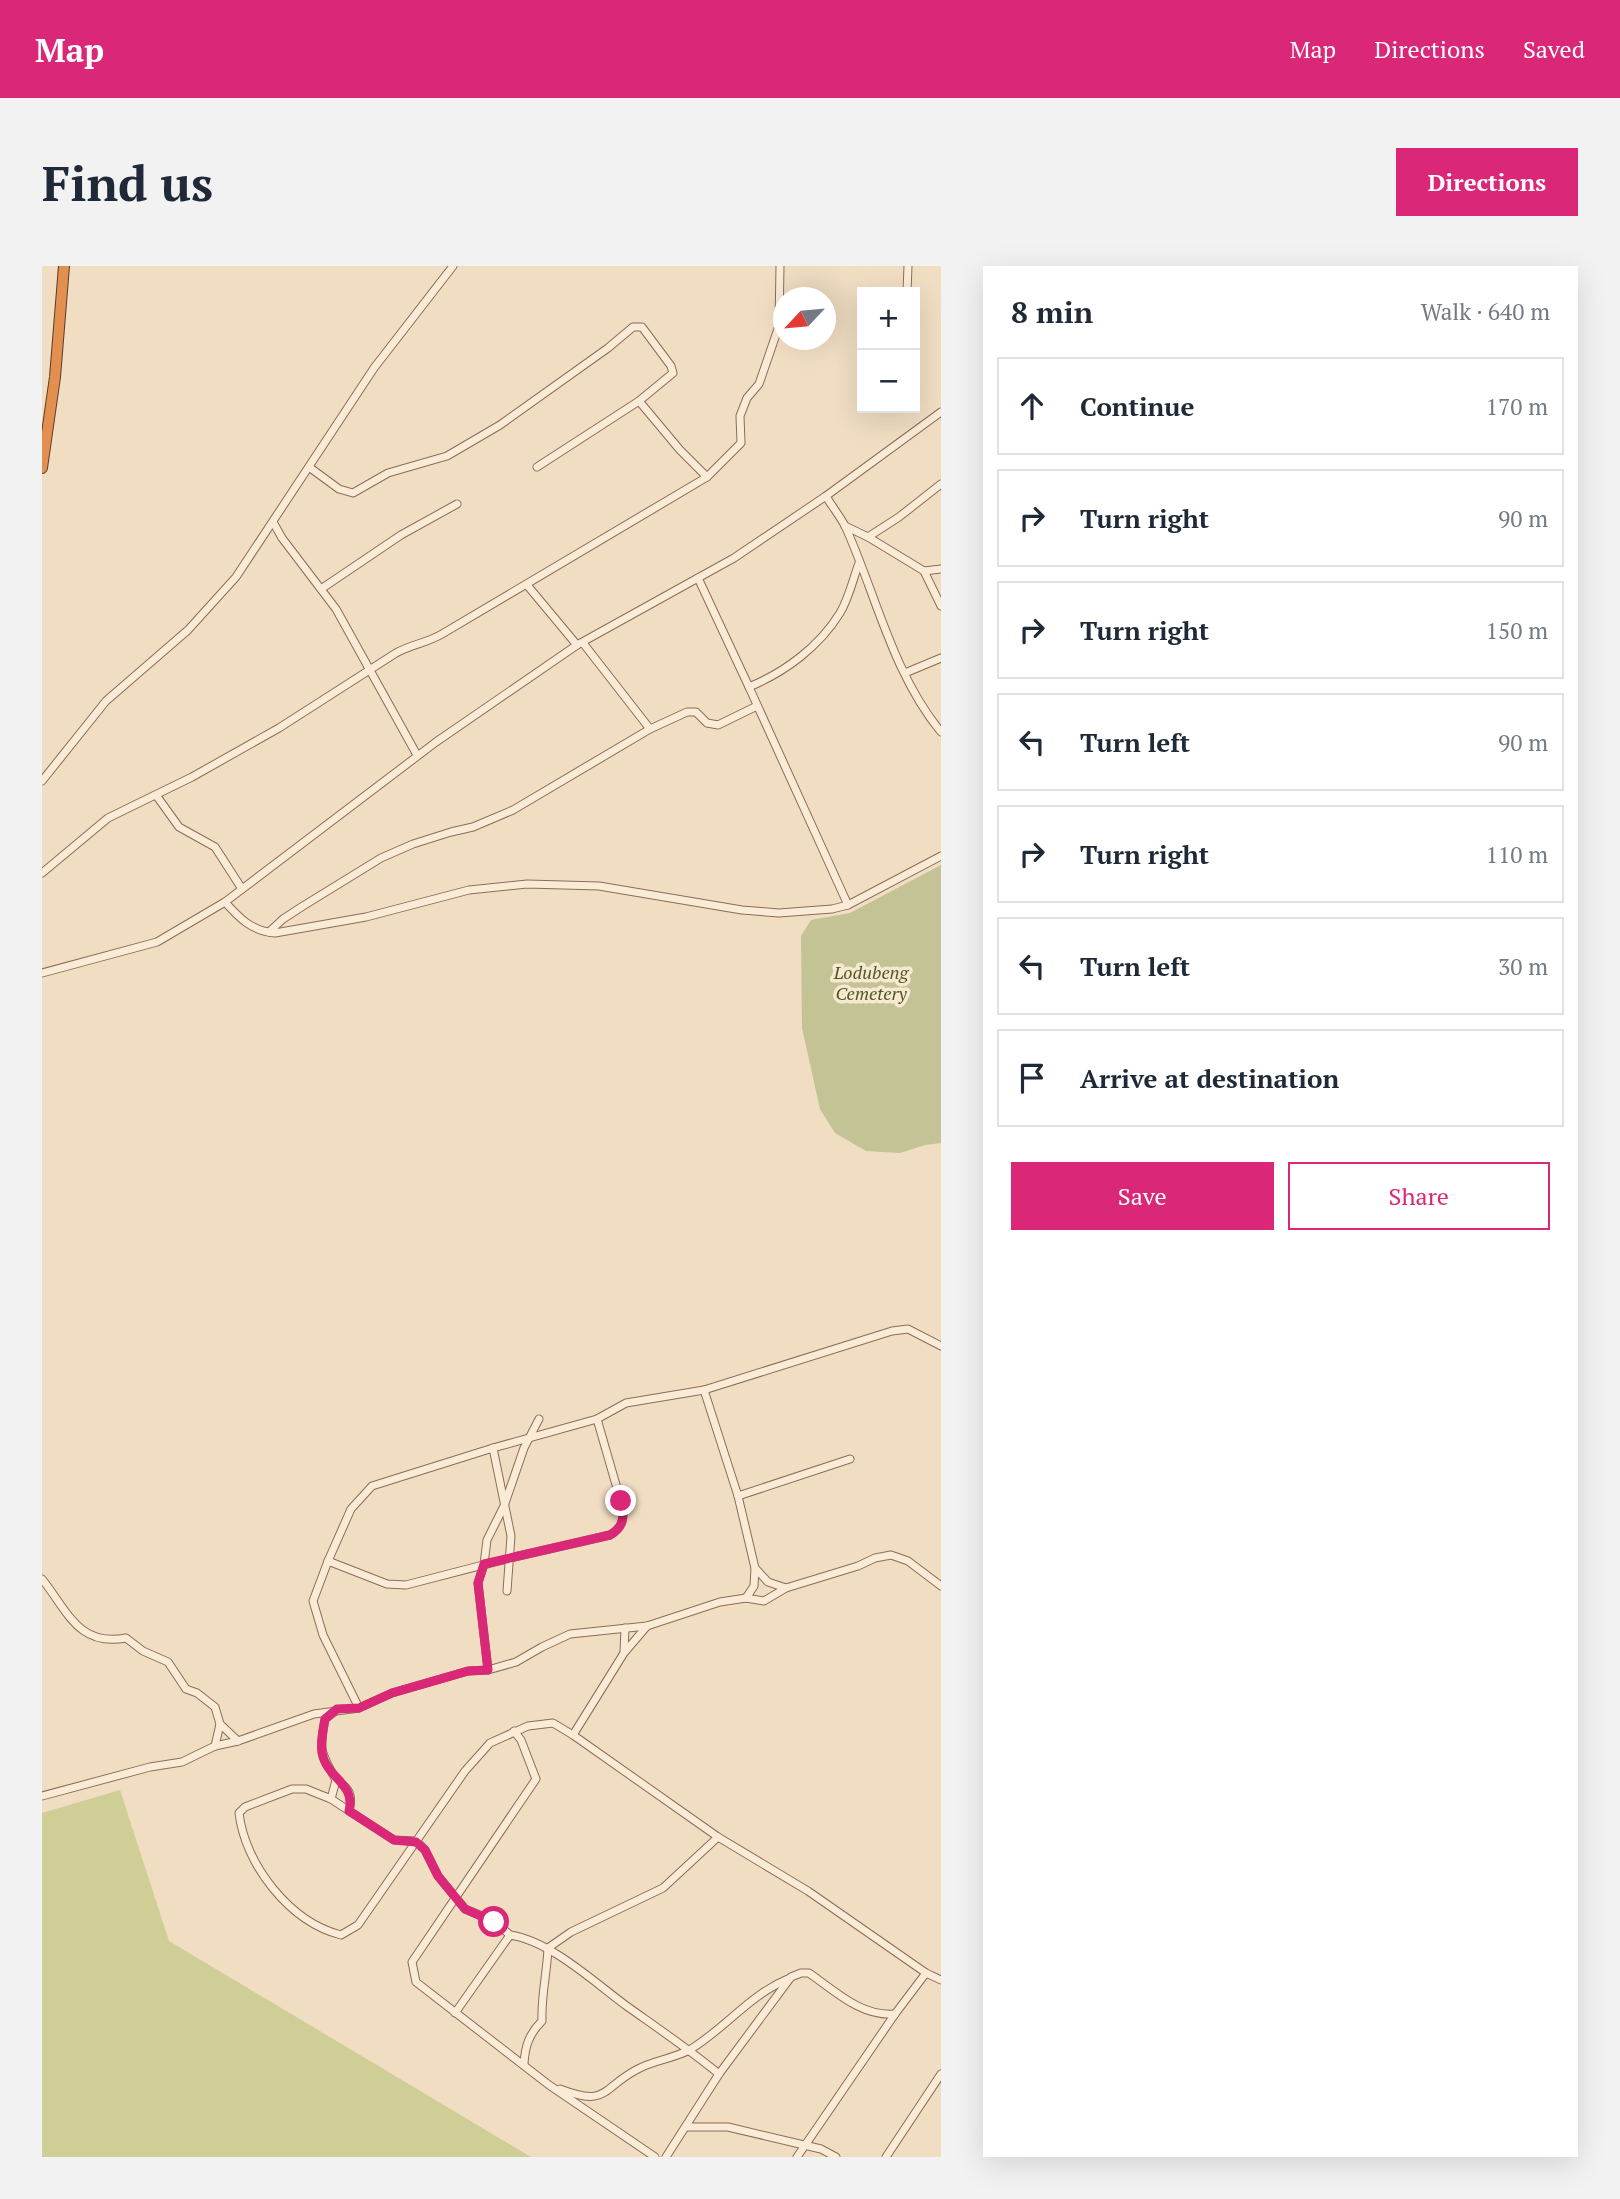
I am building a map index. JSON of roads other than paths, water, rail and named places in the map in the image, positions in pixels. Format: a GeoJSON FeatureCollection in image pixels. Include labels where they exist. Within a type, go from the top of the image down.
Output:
{"type":"FeatureCollection","features":[{"type":"Feature","properties":{"kind":"highway"},"geometry":{"type":"LineString","coordinates":[[42,468],[55,376],[64,266]]}},
{"type":"Feature","properties":{"kind":"street"},"geometry":{"type":"LineString","coordinates":[[42,781],[106,701],[188,630],[228,586],[251,557],[374,368],[453,266]]}},
{"type":"Feature","properties":{"kind":"street"},"geometry":{"type":"LineString","coordinates":[[42,873],[108,818],[279,728],[411,644],[431,640],[707,477],[741,443],[740,416],[747,398],[759,384],[779,326],[780,266]]}},
{"type":"Feature","properties":{"kind":"street"},"geometry":{"type":"LineString","coordinates":[[907,287],[908,266]]}},
{"type":"Feature","properties":{"kind":"street"},"geometry":{"type":"LineString","coordinates":[[309,467],[339,489],[353,493],[388,473],[447,456],[500,425],[633,327],[639,326],[673,372],[639,401],[537,467]]}},
{"type":"Feature","properties":{"kind":"street"},"geometry":{"type":"LineString","coordinates":[[639,401],[680,450],[707,477]]}},
{"type":"Feature","properties":{"kind":"street"},"geometry":{"type":"LineString","coordinates":[[42,974],[157,942],[225,902],[417,755],[580,644],[734,558],[826,496],[941,412]]}},
{"type":"Feature","properties":{"kind":"street"},"geometry":{"type":"LineString","coordinates":[[868,537],[941,484]]}},
{"type":"Feature","properties":{"kind":"street"},"geometry":{"type":"LineString","coordinates":[[826,496],[845,526],[905,673],[941,732]]}},
{"type":"Feature","properties":{"kind":"street"},"geometry":{"type":"LineString","coordinates":[[321,589],[401,535],[457,504]]}},
{"type":"Feature","properties":{"kind":"street"},"geometry":{"type":"LineString","coordinates":[[272,522],[336,609],[417,755]]}},
{"type":"Feature","properties":{"kind":"street"},"geometry":{"type":"LineString","coordinates":[[845,526],[924,570],[941,569]]}},
{"type":"Feature","properties":{"kind":"street"},"geometry":{"type":"LineString","coordinates":[[748,687],[796,660],[813,647],[840,614],[859,562]]}},
{"type":"Feature","properties":{"kind":"street"},"geometry":{"type":"LineString","coordinates":[[924,570],[941,606]]}},
{"type":"Feature","properties":{"kind":"street"},"geometry":{"type":"LineString","coordinates":[[698,578],[848,905]]}},
{"type":"Feature","properties":{"kind":"street"},"geometry":{"type":"LineString","coordinates":[[527,584],[650,729]]}},
{"type":"Feature","properties":{"kind":"street"},"geometry":{"type":"LineString","coordinates":[[905,673],[941,658]]}},
{"type":"Feature","properties":{"kind":"street"},"geometry":{"type":"LineString","coordinates":[[269,932],[303,905],[381,858],[413,844],[473,827],[513,810],[650,729],[691,711],[700,715],[707,723],[718,725],[757,706]]}},
{"type":"Feature","properties":{"kind":"street"},"geometry":{"type":"LineString","coordinates":[[156,795],[179,827],[215,847],[242,889]]}},
{"type":"Feature","properties":{"kind":"street"},"geometry":{"type":"LineString","coordinates":[[225,902],[248,925],[269,932],[284,932],[366,917],[469,890],[527,884],[599,886],[741,910],[787,914],[848,905],[941,856]]}},
{"type":"Feature","properties":{"kind":"street"},"geometry":{"type":"LineString","coordinates":[[359,1708],[323,1635],[313,1601],[351,1509],[372,1486],[597,1419],[626,1403],[705,1390],[892,1331],[908,1329],[941,1346]]}},
{"type":"Feature","properties":{"kind":"street"},"geometry":{"type":"LineString","coordinates":[[705,1390],[738,1496],[755,1567],[754,1586],[746,1598]]}},
{"type":"Feature","properties":{"kind":"street"},"geometry":{"type":"LineString","coordinates":[[488,1670],[478,1583],[487,1540],[504,1506],[539,1419]]}},
{"type":"Feature","properties":{"kind":"street"},"geometry":{"type":"LineString","coordinates":[[328,1561],[396,1586],[406,1586],[484,1564],[600,1539],[617,1531],[623,1522],[621,1501],[597,1419]]}},
{"type":"Feature","properties":{"kind":"street"},"geometry":{"type":"LineString","coordinates":[[493,1448],[511,1536],[507,1591]]}},
{"type":"Feature","properties":{"kind":"street"},"geometry":{"type":"LineString","coordinates":[[738,1496],[850,1459]]}},
{"type":"Feature","properties":{"kind":"street"},"geometry":{"type":"LineString","coordinates":[[42,1796],[150,1767],[182,1762],[215,1746],[238,1741],[314,1714],[359,1708],[392,1693],[468,1671],[488,1670],[516,1662],[570,1634],[647,1626],[720,1602],[746,1598],[765,1601],[786,1588],[858,1566],[875,1558],[891,1555],[908,1561],[941,1586]]}},
{"type":"Feature","properties":{"kind":"street"},"geometry":{"type":"LineString","coordinates":[[755,1567],[768,1582],[786,1588]]}},
{"type":"Feature","properties":{"kind":"street"},"geometry":{"type":"LineString","coordinates":[[42,1579],[68,1616],[85,1632],[108,1642],[127,1638],[143,1651],[167,1662],[186,1689],[197,1693],[215,1707],[220,1724],[215,1746]]}},
{"type":"Feature","properties":{"kind":"street"},"geometry":{"type":"LineString","coordinates":[[573,1735],[624,1653],[647,1626]]}},
{"type":"Feature","properties":{"kind":"street"},"geometry":{"type":"LineString","coordinates":[[624,1653],[625,1628]]}},
{"type":"Feature","properties":{"kind":"street"},"geometry":{"type":"LineString","coordinates":[[337,1709],[325,1719],[322,1754],[336,1780],[350,1793],[352,1800],[349,1811]]}},
{"type":"Feature","properties":{"kind":"street"},"geometry":{"type":"LineString","coordinates":[[314,1714],[325,1719]]}},
{"type":"Feature","properties":{"kind":"street"},"geometry":{"type":"LineString","coordinates":[[719,2074],[690,2050],[548,1948],[510,1934],[494,1922],[465,1909],[438,1876],[425,1850],[416,1842],[394,1840],[331,1800],[306,1789],[292,1789],[245,1807],[239,1813],[247,1848],[262,1875],[290,1905],[326,1931],[341,1935],[358,1925],[416,1842],[465,1771],[491,1743],[528,1726],[553,1723],[718,1837],[808,1891],[926,1973],[941,1980]]}},
{"type":"Feature","properties":{"kind":"street"},"geometry":{"type":"LineString","coordinates":[[220,1724],[238,1741]]}},
{"type":"Feature","properties":{"kind":"street"},"geometry":{"type":"LineString","coordinates":[[514,1731],[521,1740],[536,1779],[412,1962],[416,1982],[549,2084],[655,2157]]}},
{"type":"Feature","properties":{"kind":"street"},"geometry":{"type":"LineString","coordinates":[[331,1800],[336,1780]]}},
{"type":"Feature","properties":{"kind":"street"},"geometry":{"type":"LineString","coordinates":[[548,1948],[571,1932],[663,1888],[718,1837]]}},
{"type":"Feature","properties":{"kind":"street"},"geometry":{"type":"LineString","coordinates":[[456,2013],[510,1934]]}},
{"type":"Feature","properties":{"kind":"street"},"geometry":{"type":"LineString","coordinates":[[524,2064],[525,2046],[542,2021],[541,1995],[548,1965],[548,1948]]}},
{"type":"Feature","properties":{"kind":"street"},"geometry":{"type":"LineString","coordinates":[[549,2084],[577,2095],[600,2096],[636,2069],[690,2050],[770,1986],[801,1973],[809,1973],[862,2010],[881,2015],[895,2014]]}},
{"type":"Feature","properties":{"kind":"street"},"geometry":{"type":"LineString","coordinates":[[797,2157],[926,1973]]}},
{"type":"Feature","properties":{"kind":"street"},"geometry":{"type":"LineString","coordinates":[[666,2157],[719,2074],[791,1977]]}},
{"type":"Feature","properties":{"kind":"street"},"geometry":{"type":"LineString","coordinates":[[886,2157],[941,2074]]}},
{"type":"Feature","properties":{"kind":"street"},"geometry":{"type":"LineString","coordinates":[[686,2127],[728,2127],[803,2147],[821,2149],[836,2157]]}},
{"type":"Feature","properties":{"kind":"park label","name":"Lodubeng Cemetery"},"geometry":{"type":"Point","coordinates":[871,982]}}]}
